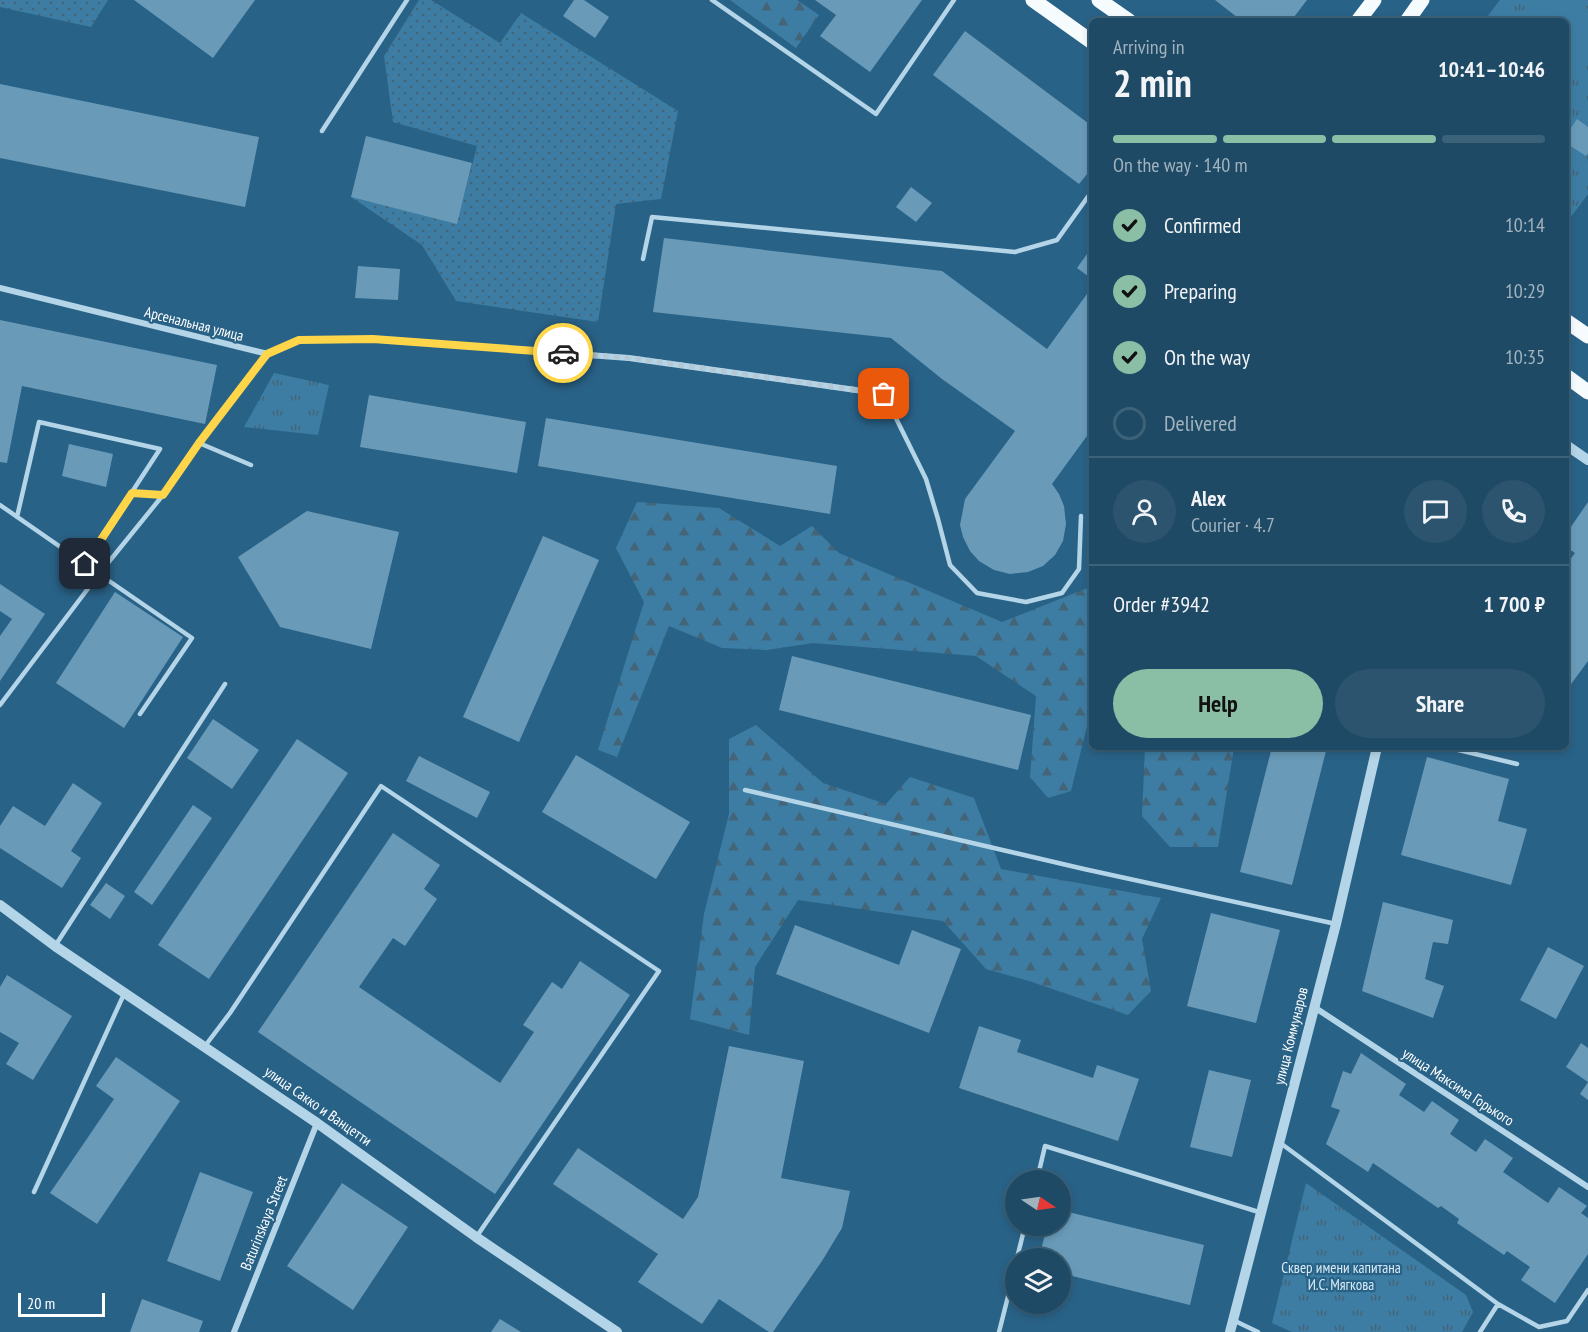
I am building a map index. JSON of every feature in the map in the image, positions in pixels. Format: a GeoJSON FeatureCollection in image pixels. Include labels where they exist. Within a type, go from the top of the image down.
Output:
{"type":"FeatureCollection","features":[{"type":"Feature","properties":{"kind":"main road"},"geometry":{"type":"LineString","coordinates":[[1033,0],[1089,40]]}},
{"type":"Feature","properties":{"kind":"main road"},"geometry":{"type":"LineString","coordinates":[[1099,0],[1125,18]]}},
{"type":"Feature","properties":{"kind":"main road"},"geometry":{"type":"LineString","coordinates":[[1360,18],[1374,0]]}},
{"type":"Feature","properties":{"kind":"main road"},"geometry":{"type":"LineString","coordinates":[[1409,18],[1422,0]]}},
{"type":"Feature","properties":{"kind":"main road"},"geometry":{"type":"LineString","coordinates":[[1569,323],[1588,336]]}},
{"type":"Feature","properties":{"kind":"main road"},"geometry":{"type":"LineString","coordinates":[[1569,378],[1588,392]]}},
{"type":"Feature","properties":{"kind":"street","name":"Арсенальная улица"},"geometry":{"type":"LineString","coordinates":[[0,288],[267,354]]}},
{"type":"Feature","properties":{"kind":"street"},"geometry":{"type":"LineString","coordinates":[[267,354],[299,340],[373,339],[629,358],[884,394]]}},
{"type":"Feature","properties":{"kind":"street"},"geometry":{"type":"LineString","coordinates":[[1569,447],[1588,460]]}},
{"type":"Feature","properties":{"kind":"street","name":"улица Коммунаров"},"geometry":{"type":"LineString","coordinates":[[1230,1332],[1336,924],[1376,750]]}},
{"type":"Feature","properties":{"kind":"street","name":"улица Сакко и Ванцетти"},"geometry":{"type":"LineString","coordinates":[[0,905],[55,946],[205,1046],[476,1237],[617,1332]]}},
{"type":"Feature","properties":{"kind":"street","name":"улица Максима Горького"},"geometry":{"type":"LineString","coordinates":[[1314,1007],[1588,1187]]}},
{"type":"Feature","properties":{"kind":"street","name":"Baturinskaya Street"},"geometry":{"type":"LineString","coordinates":[[234,1332],[317,1123]]}},
{"type":"Feature","properties":{"kind":"lane"},"geometry":{"type":"LineString","coordinates":[[322,131],[407,0]]}},
{"type":"Feature","properties":{"kind":"lane"},"geometry":{"type":"LineString","coordinates":[[712,0],[876,114],[954,0]]}},
{"type":"Feature","properties":{"kind":"lane"},"geometry":{"type":"LineString","coordinates":[[643,259],[652,218],[1015,252],[1057,240],[1089,195]]}},
{"type":"Feature","properties":{"kind":"lane"},"geometry":{"type":"LineString","coordinates":[[0,705],[99,574],[163,495],[199,443],[267,354]]}},
{"type":"Feature","properties":{"kind":"lane"},"geometry":{"type":"LineString","coordinates":[[884,394],[926,479],[950,565],[977,593],[1026,602],[1062,593],[1079,569],[1081,516]]}},
{"type":"Feature","properties":{"kind":"lane"},"geometry":{"type":"LineString","coordinates":[[0,505],[17,517],[85,564],[160,449],[39,422],[17,517]]}},
{"type":"Feature","properties":{"kind":"lane"},"geometry":{"type":"LineString","coordinates":[[199,443],[251,465]]}},
{"type":"Feature","properties":{"kind":"lane"},"geometry":{"type":"LineString","coordinates":[[132,493],[163,495]]}},
{"type":"Feature","properties":{"kind":"lane"},"geometry":{"type":"LineString","coordinates":[[99,574],[192,638],[140,714]]}},
{"type":"Feature","properties":{"kind":"lane"},"geometry":{"type":"LineString","coordinates":[[55,946],[225,684]]}},
{"type":"Feature","properties":{"kind":"lane"},"geometry":{"type":"LineString","coordinates":[[1459,750],[1517,764]]}},
{"type":"Feature","properties":{"kind":"lane"},"geometry":{"type":"LineString","coordinates":[[205,1046],[230,1013],[381,786],[659,971],[476,1237]]}},
{"type":"Feature","properties":{"kind":"lane"},"geometry":{"type":"LineString","coordinates":[[745,790],[1084,869],[1336,924]]}},
{"type":"Feature","properties":{"kind":"lane"},"geometry":{"type":"LineString","coordinates":[[34,1192],[125,992]]}},
{"type":"Feature","properties":{"kind":"lane"},"geometry":{"type":"LineString","coordinates":[[1279,1142],[1498,1304],[1539,1328],[1567,1321],[1588,1290]]}},
{"type":"Feature","properties":{"kind":"lane"},"geometry":{"type":"LineString","coordinates":[[1039,1170],[1045,1146],[1262,1213]]}},
{"type":"Feature","properties":{"kind":"lane"},"geometry":{"type":"LineString","coordinates":[[1480,1332],[1498,1304]]}},
{"type":"Feature","properties":{"kind":"lane"},"geometry":{"type":"LineString","coordinates":[[999,1332],[1005,1308]]}},
{"type":"Feature","properties":{"kind":"lane"},"geometry":{"type":"LineString","coordinates":[[1233,1320],[1258,1332]]}},
{"type":"Feature","properties":{"kind":"green space"},"geometry":{"type":"Polygon","coordinates":[[[0,0],[108,0],[91,27],[0,7],[0,0]]]}},
{"type":"Feature","properties":{"kind":"green space"},"geometry":{"type":"Polygon","coordinates":[[[419,0],[431,0],[500,43],[521,13],[678,111],[661,199],[616,204],[598,322],[456,301],[422,245],[351,197],[457,223],[477,146],[393,122],[384,56],[419,0]]]}},
{"type":"Feature","properties":{"kind":"green space"},"geometry":{"type":"Polygon","coordinates":[[[730,0],[797,0],[819,15],[796,48],[730,0]]]}},
{"type":"Feature","properties":{"kind":"green space"},"geometry":{"type":"Polygon","coordinates":[[[1500,0],[1588,0],[1588,194],[1569,220],[1569,18],[1486,18],[1500,0]]]}},
{"type":"Feature","properties":{"kind":"green space"},"geometry":{"type":"Polygon","coordinates":[[[1536,0],[1576,0],[1588,9],[1588,58],[1569,83],[1569,18],[1523,18],[1536,0]]]}},
{"type":"Feature","properties":{"kind":"green space"},"geometry":{"type":"Polygon","coordinates":[[[274,373],[329,385],[318,435],[244,427],[274,373]]]}},
{"type":"Feature","properties":{"kind":"green space"},"geometry":{"type":"Polygon","coordinates":[[[637,502],[719,508],[780,546],[812,526],[839,553],[1002,622],[1089,587],[1089,718],[1071,791],[1048,798],[1030,777],[1036,696],[976,656],[813,643],[767,650],[722,648],[669,626],[617,757],[598,750],[644,602],[616,548],[637,502]]]}},
{"type":"Feature","properties":{"kind":"green space"},"geometry":{"type":"Polygon","coordinates":[[[756,725],[823,783],[886,804],[910,777],[974,798],[1001,869],[1161,898],[1142,939],[1151,991],[1128,1015],[1029,981],[986,969],[943,921],[798,900],[755,967],[749,1035],[690,1019],[704,914],[729,814],[729,739],[756,725]]]}},
{"type":"Feature","properties":{"kind":"green space"},"geometry":{"type":"Polygon","coordinates":[[[1145,750],[1234,750],[1218,847],[1170,847],[1142,816],[1145,750]]]}},
{"type":"Feature","properties":{"kind":"green space","name":"Сквер имени капитана И.С. Мягкова"},"geometry":{"type":"Polygon","coordinates":[[[1306,1183],[1466,1295],[1473,1312],[1462,1332],[1292,1332],[1272,1323],[1306,1183]]]}},
{"type":"Feature","properties":{"kind":"building"},"geometry":{"type":"Polygon","coordinates":[[[134,0],[255,0],[213,58],[134,0]]]}},
{"type":"Feature","properties":{"kind":"building"},"geometry":{"type":"Polygon","coordinates":[[[574,0],[584,0],[609,17],[595,38],[563,16],[574,0]]]}},
{"type":"Feature","properties":{"kind":"building"},"geometry":{"type":"Polygon","coordinates":[[[815,0],[922,0],[870,72],[820,36],[836,15],[815,0]]]}},
{"type":"Feature","properties":{"kind":"building"},"geometry":{"type":"Polygon","coordinates":[[[1215,0],[1307,0],[1293,18],[1238,18],[1215,0]]]}},
{"type":"Feature","properties":{"kind":"building"},"geometry":{"type":"Polygon","coordinates":[[[965,31],[1089,124],[1089,172],[1079,184],[933,75],[965,31]]]}},
{"type":"Feature","properties":{"kind":"building"},"geometry":{"type":"Polygon","coordinates":[[[0,84],[259,137],[245,207],[0,158],[0,84]]]}},
{"type":"Feature","properties":{"kind":"building"},"geometry":{"type":"Polygon","coordinates":[[[1577,119],[1588,127],[1586,156],[1569,145],[1569,131],[1577,119]]]}},
{"type":"Feature","properties":{"kind":"building"},"geometry":{"type":"Polygon","coordinates":[[[366,136],[472,163],[457,224],[351,197],[366,136]]]}},
{"type":"Feature","properties":{"kind":"building"},"geometry":{"type":"Polygon","coordinates":[[[911,187],[932,203],[916,222],[896,207],[911,187]]]}},
{"type":"Feature","properties":{"kind":"building"},"geometry":{"type":"Polygon","coordinates":[[[664,238],[942,271],[1047,349],[1089,291],[1089,433],[1052,484],[1064,506],[1066,524],[1063,541],[1055,555],[1043,566],[1028,572],[1010,574],[994,570],[979,561],[970,551],[960,525],[965,499],[1015,431],[942,379],[891,338],[653,312],[664,238]]]}},
{"type":"Feature","properties":{"kind":"building"},"geometry":{"type":"Polygon","coordinates":[[[1089,251],[1089,277],[1077,268],[1089,251]]]}},
{"type":"Feature","properties":{"kind":"building"},"geometry":{"type":"Polygon","coordinates":[[[358,266],[400,269],[398,300],[355,298],[358,266]]]}},
{"type":"Feature","properties":{"kind":"building"},"geometry":{"type":"Polygon","coordinates":[[[0,320],[217,365],[205,424],[22,386],[7,463],[0,462],[0,320]]]}},
{"type":"Feature","properties":{"kind":"building"},"geometry":{"type":"Polygon","coordinates":[[[369,395],[526,422],[517,473],[360,447],[369,395]]]}},
{"type":"Feature","properties":{"kind":"building"},"geometry":{"type":"Polygon","coordinates":[[[546,418],[837,466],[830,514],[538,466],[546,418]]]}},
{"type":"Feature","properties":{"kind":"building"},"geometry":{"type":"Polygon","coordinates":[[[69,444],[113,454],[106,487],[62,476],[69,444]]]}},
{"type":"Feature","properties":{"kind":"building"},"geometry":{"type":"Polygon","coordinates":[[[1588,502],[1588,661],[1569,687],[1569,561],[1575,553],[1569,549],[1569,530],[1588,502]]]}},
{"type":"Feature","properties":{"kind":"building"},"geometry":{"type":"Polygon","coordinates":[[[307,511],[399,532],[371,649],[280,627],[238,557],[307,511]]]}},
{"type":"Feature","properties":{"kind":"building"},"geometry":{"type":"Polygon","coordinates":[[[543,536],[599,560],[519,742],[463,717],[543,536]]]}},
{"type":"Feature","properties":{"kind":"building"},"geometry":{"type":"Polygon","coordinates":[[[0,584],[45,614],[0,681],[0,636],[12,619],[0,611],[0,584]]]}},
{"type":"Feature","properties":{"kind":"building"},"geometry":{"type":"Polygon","coordinates":[[[115,592],[183,637],[124,728],[56,683],[115,592]]]}},
{"type":"Feature","properties":{"kind":"building"},"geometry":{"type":"Polygon","coordinates":[[[792,656],[1031,715],[1018,770],[779,710],[792,656]]]}},
{"type":"Feature","properties":{"kind":"building"},"geometry":{"type":"Polygon","coordinates":[[[213,719],[259,750],[232,789],[187,758],[213,719]]]}},
{"type":"Feature","properties":{"kind":"building"},"geometry":{"type":"Polygon","coordinates":[[[297,739],[348,773],[209,979],[158,945],[297,739]]]}},
{"type":"Feature","properties":{"kind":"building"},"geometry":{"type":"Polygon","coordinates":[[[1271,750],[1326,750],[1292,885],[1240,872],[1271,750]]]}},
{"type":"Feature","properties":{"kind":"building"},"geometry":{"type":"Polygon","coordinates":[[[576,755],[690,822],[656,879],[542,812],[576,755]]]}},
{"type":"Feature","properties":{"kind":"building"},"geometry":{"type":"Polygon","coordinates":[[[419,756],[490,792],[477,818],[406,781],[419,756]]]}},
{"type":"Feature","properties":{"kind":"building"},"geometry":{"type":"Polygon","coordinates":[[[1427,757],[1509,779],[1498,821],[1527,829],[1511,885],[1401,855],[1427,757]]]}},
{"type":"Feature","properties":{"kind":"building"},"geometry":{"type":"Polygon","coordinates":[[[73,783],[102,803],[71,851],[81,858],[62,888],[0,848],[0,826],[13,806],[45,826],[73,783]]]}},
{"type":"Feature","properties":{"kind":"building"},"geometry":{"type":"Polygon","coordinates":[[[193,805],[212,818],[152,905],[134,892],[193,805]]]}},
{"type":"Feature","properties":{"kind":"building"},"geometry":{"type":"Polygon","coordinates":[[[393,833],[440,865],[424,889],[437,899],[405,946],[393,938],[359,987],[500,1083],[534,1032],[523,1025],[552,982],[562,989],[580,961],[630,995],[495,1194],[258,1032],[393,833]]]}},
{"type":"Feature","properties":{"kind":"building"},"geometry":{"type":"Polygon","coordinates":[[[106,883],[125,896],[110,919],[90,905],[106,883]]]}},
{"type":"Feature","properties":{"kind":"building"},"geometry":{"type":"Polygon","coordinates":[[[1383,902],[1453,920],[1448,944],[1433,942],[1425,979],[1444,986],[1433,1018],[1362,991],[1383,902]]]}},
{"type":"Feature","properties":{"kind":"building"},"geometry":{"type":"Polygon","coordinates":[[[1211,913],[1280,930],[1256,1023],[1187,1006],[1211,913]]]}},
{"type":"Feature","properties":{"kind":"building"},"geometry":{"type":"Polygon","coordinates":[[[795,925],[899,965],[912,930],[961,949],[929,1033],[776,974],[795,925]]]}},
{"type":"Feature","properties":{"kind":"building"},"geometry":{"type":"Polygon","coordinates":[[[1548,947],[1584,966],[1556,1019],[1520,1000],[1548,947]]]}},
{"type":"Feature","properties":{"kind":"building"},"geometry":{"type":"Polygon","coordinates":[[[7,975],[72,1016],[33,1080],[6,1064],[19,1043],[0,1032],[0,987],[7,975]]]}},
{"type":"Feature","properties":{"kind":"building"},"geometry":{"type":"Polygon","coordinates":[[[979,1026],[1021,1040],[1017,1052],[1093,1078],[1097,1065],[1139,1079],[1118,1141],[959,1088],[979,1026]]]}},
{"type":"Feature","properties":{"kind":"building"},"geometry":{"type":"Polygon","coordinates":[[[1581,1043],[1588,1048],[1588,1082],[1566,1067],[1581,1043]]]}},
{"type":"Feature","properties":{"kind":"building"},"geometry":{"type":"Polygon","coordinates":[[[729,1046],[804,1061],[781,1178],[850,1191],[842,1228],[773,1332],[769,1332],[719,1299],[702,1324],[638,1282],[658,1254],[553,1184],[578,1148],[683,1219],[698,1197],[729,1046]]]}},
{"type":"Feature","properties":{"kind":"building"},"geometry":{"type":"Polygon","coordinates":[[[1361,1053],[1406,1084],[1399,1095],[1424,1112],[1432,1101],[1459,1120],[1450,1134],[1476,1152],[1485,1139],[1513,1158],[1503,1172],[1548,1203],[1559,1187],[1587,1206],[1581,1213],[1588,1218],[1588,1254],[1555,1303],[1521,1280],[1530,1267],[1507,1251],[1504,1255],[1457,1223],[1459,1219],[1441,1206],[1438,1208],[1373,1163],[1368,1172],[1326,1144],[1340,1110],[1331,1107],[1343,1071],[1351,1074],[1361,1053]]]}},
{"type":"Feature","properties":{"kind":"building"},"geometry":{"type":"Polygon","coordinates":[[[116,1057],[180,1101],[97,1224],[50,1193],[114,1099],[96,1086],[116,1057]]]}},
{"type":"Feature","properties":{"kind":"building"},"geometry":{"type":"Polygon","coordinates":[[[1209,1070],[1251,1080],[1232,1157],[1190,1147],[1209,1070]]]}},
{"type":"Feature","properties":{"kind":"building"},"geometry":{"type":"Polygon","coordinates":[[[1588,1082],[1588,1100],[1580,1094],[1588,1082]]]}},
{"type":"Feature","properties":{"kind":"building"},"geometry":{"type":"Polygon","coordinates":[[[200,1172],[253,1192],[220,1281],[167,1261],[200,1172]]]}},
{"type":"Feature","properties":{"kind":"building"},"geometry":{"type":"Polygon","coordinates":[[[342,1183],[408,1227],[353,1310],[287,1266],[342,1183]]]}},
{"type":"Feature","properties":{"kind":"building"},"geometry":{"type":"Polygon","coordinates":[[[1071,1213],[1204,1245],[1190,1305],[1071,1276],[1071,1248],[1042,1248],[1044,1236],[1071,1236],[1071,1213]]]}},
{"type":"Feature","properties":{"kind":"building"},"geometry":{"type":"Polygon","coordinates":[[[142,1299],[203,1321],[199,1332],[130,1332],[142,1299]]]}},
{"type":"Feature","properties":{"kind":"building"},"geometry":{"type":"Polygon","coordinates":[[[500,1319],[521,1332],[491,1332],[500,1319]]]}},
{"type":"Feature","properties":{"kind":"way so far"},"geometry":{"type":"LineString","coordinates":[[563,353],[629,358],[884,394]]}},
{"type":"Feature","properties":{"kind":"route"},"geometry":{"type":"LineString","coordinates":[[85,564],[132,493],[163,495],[199,443],[267,354],[299,340],[373,339],[563,353]]}}]}
